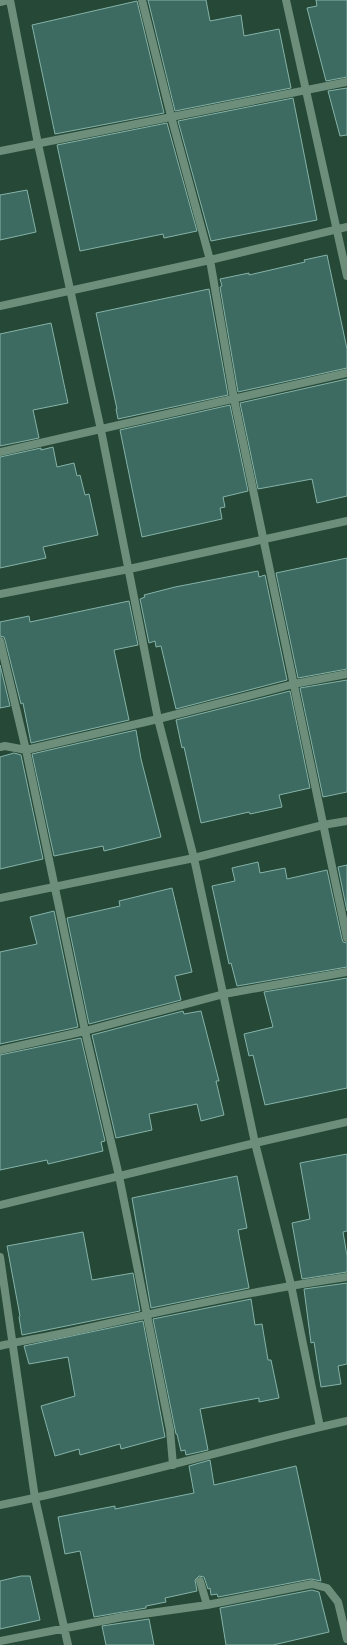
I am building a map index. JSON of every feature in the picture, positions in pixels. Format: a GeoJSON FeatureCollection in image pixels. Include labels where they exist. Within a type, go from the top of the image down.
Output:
{"type":"FeatureCollection","features":[{"type":"Feature","properties":{"kind":"street"},"geometry":{"type":"LineString","coordinates":[[0,2],[9,0],[38,144],[101,430],[158,719],[194,858],[255,1143],[291,1285],[320,1427]]}},
{"type":"Feature","properties":{"kind":"street"},"geometry":{"type":"LineString","coordinates":[[142,0],[171,116],[210,260],[234,400],[347,938]]}},
{"type":"Feature","properties":{"kind":"street"},"geometry":{"type":"LineString","coordinates":[[286,0],[347,276]]}},
{"type":"Feature","properties":{"kind":"street"},"geometry":{"type":"LineString","coordinates":[[0,151],[347,82]]}},
{"type":"Feature","properties":{"kind":"street"},"geometry":{"type":"LineString","coordinates":[[0,306],[210,260],[347,227]]}},
{"type":"Feature","properties":{"kind":"street"},"geometry":{"type":"LineString","coordinates":[[0,452],[234,400],[347,373]]}},
{"type":"Feature","properties":{"kind":"street"},"geometry":{"type":"LineString","coordinates":[[0,594],[128,569],[347,521]]}},
{"type":"Feature","properties":{"kind":"street"},"geometry":{"type":"LineString","coordinates":[[0,641],[26,750],[85,1031],[119,1176],[170,1430],[173,1465]]}},
{"type":"Feature","properties":{"kind":"street"},"geometry":{"type":"LineString","coordinates":[[0,747],[5,746],[26,750],[158,719],[294,684],[347,674]]}},
{"type":"Feature","properties":{"kind":"street"},"geometry":{"type":"LineString","coordinates":[[0,898],[194,858],[347,821]]}},
{"type":"Feature","properties":{"kind":"street"},"geometry":{"type":"LineString","coordinates":[[0,1050],[85,1031],[224,994],[347,972]]}},
{"type":"Feature","properties":{"kind":"street"},"geometry":{"type":"LineString","coordinates":[[0,1205],[347,1122]]}},
{"type":"Feature","properties":{"kind":"street"},"geometry":{"type":"LineString","coordinates":[[0,1257],[35,1498],[68,1645]]}},
{"type":"Feature","properties":{"kind":"street"},"geometry":{"type":"LineString","coordinates":[[0,1346],[291,1285],[347,1277]]}},
{"type":"Feature","properties":{"kind":"street"},"geometry":{"type":"LineString","coordinates":[[0,1504],[35,1498],[173,1465],[347,1421]]}},
{"type":"Feature","properties":{"kind":"street"},"geometry":{"type":"LineString","coordinates":[[200,1581],[208,1605]]}},
{"type":"Feature","properties":{"kind":"street"},"geometry":{"type":"LineString","coordinates":[[0,1641],[122,1617],[208,1605],[312,1584],[327,1588],[338,1602],[347,1639]]}},
{"type":"Feature","properties":{"kind":"building"},"geometry":{"type":"Polygon","coordinates":[[[148,0],[206,0],[210,21],[241,15],[244,36],[279,29],[291,88],[175,111],[148,0]]]}},
{"type":"Feature","properties":{"kind":"building"},"geometry":{"type":"Polygon","coordinates":[[[316,0],[347,0],[347,77],[326,81],[307,8],[317,6],[316,0]]]}},
{"type":"Feature","properties":{"kind":"building"},"geometry":{"type":"Polygon","coordinates":[[[137,1],[164,113],[55,134],[32,25],[137,1]]]}},
{"type":"Feature","properties":{"kind":"building"},"geometry":{"type":"Polygon","coordinates":[[[347,88],[347,135],[340,136],[328,91],[347,88]]]}},
{"type":"Feature","properties":{"kind":"building"},"geometry":{"type":"Polygon","coordinates":[[[293,98],[317,220],[211,241],[178,121],[293,98]]]}},
{"type":"Feature","properties":{"kind":"building"},"geometry":{"type":"Polygon","coordinates":[[[167,123],[197,231],[164,238],[163,234],[80,251],[57,145],[167,123]]]}},
{"type":"Feature","properties":{"kind":"building"},"geometry":{"type":"Polygon","coordinates":[[[27,190],[36,232],[0,240],[0,195],[27,190]]]}},
{"type":"Feature","properties":{"kind":"building"},"geometry":{"type":"Polygon","coordinates":[[[327,255],[347,349],[347,368],[238,392],[220,287],[222,286],[220,279],[249,273],[249,275],[305,262],[304,260],[327,255]]]}},
{"type":"Feature","properties":{"kind":"building"},"geometry":{"type":"Polygon","coordinates":[[[209,289],[228,395],[118,419],[96,313],[209,289]]]}},
{"type":"Feature","properties":{"kind":"building"},"geometry":{"type":"Polygon","coordinates":[[[51,323],[68,403],[33,410],[39,438],[0,446],[0,334],[51,323]]]}},
{"type":"Feature","properties":{"kind":"building"},"geometry":{"type":"Polygon","coordinates":[[[347,379],[347,496],[317,503],[312,479],[258,489],[240,403],[347,379]]]}},
{"type":"Feature","properties":{"kind":"building"},"geometry":{"type":"Polygon","coordinates":[[[230,405],[248,491],[223,497],[225,507],[220,508],[222,519],[142,537],[120,430],[230,405]]]}},
{"type":"Feature","properties":{"kind":"building"},"geometry":{"type":"Polygon","coordinates":[[[53,447],[57,467],[74,463],[77,476],[80,475],[85,495],[89,494],[98,535],[43,547],[46,558],[0,568],[0,457],[41,448],[41,450],[53,447]]]}},
{"type":"Feature","properties":{"kind":"building"},"geometry":{"type":"Polygon","coordinates":[[[347,558],[347,669],[298,678],[276,573],[347,558]]]}},
{"type":"Feature","properties":{"kind":"building"},"geometry":{"type":"Polygon","coordinates":[[[258,571],[259,577],[265,575],[287,680],[176,709],[161,646],[156,647],[155,641],[149,643],[140,599],[145,597],[144,595],[175,587],[258,571]]]}},
{"type":"Feature","properties":{"kind":"building"},"geometry":{"type":"Polygon","coordinates":[[[129,601],[138,645],[114,650],[129,720],[31,743],[23,703],[21,704],[5,640],[4,637],[0,636],[0,622],[29,616],[30,622],[129,601]]]}},
{"type":"Feature","properties":{"kind":"building"},"geometry":{"type":"Polygon","coordinates":[[[0,665],[10,706],[0,708],[0,665]]]}},
{"type":"Feature","properties":{"kind":"building"},"geometry":{"type":"Polygon","coordinates":[[[347,680],[347,792],[323,797],[300,688],[347,680]]]}},
{"type":"Feature","properties":{"kind":"building"},"geometry":{"type":"Polygon","coordinates":[[[290,691],[310,788],[279,795],[282,807],[250,814],[249,812],[201,823],[184,747],[182,748],[176,720],[290,691]]]}},
{"type":"Feature","properties":{"kind":"building"},"geometry":{"type":"Polygon","coordinates":[[[136,730],[141,759],[161,837],[104,851],[103,846],[54,856],[32,754],[136,730]]]}},
{"type":"Feature","properties":{"kind":"building"},"geometry":{"type":"Polygon","coordinates":[[[14,753],[21,755],[43,859],[0,869],[0,757],[14,753]]]}},
{"type":"Feature","properties":{"kind":"building"},"geometry":{"type":"Polygon","coordinates":[[[258,862],[260,873],[285,868],[287,879],[327,870],[342,939],[343,942],[347,943],[347,967],[237,986],[231,963],[229,964],[212,886],[235,881],[232,868],[258,862]]]}},
{"type":"Feature","properties":{"kind":"building"},"geometry":{"type":"Polygon","coordinates":[[[347,865],[347,911],[338,867],[347,865]]]}},
{"type":"Feature","properties":{"kind":"building"},"geometry":{"type":"Polygon","coordinates":[[[172,888],[192,972],[175,976],[181,1000],[89,1024],[67,918],[120,906],[119,901],[172,888]]]}},
{"type":"Feature","properties":{"kind":"building"},"geometry":{"type":"Polygon","coordinates":[[[54,911],[78,1027],[0,1044],[0,952],[37,944],[30,917],[54,911]]]}},
{"type":"Feature","properties":{"kind":"building"},"geometry":{"type":"Polygon","coordinates":[[[347,978],[347,1088],[265,1105],[253,1055],[249,1056],[244,1034],[273,1027],[264,992],[347,978]]]}},
{"type":"Feature","properties":{"kind":"building"},"geometry":{"type":"Polygon","coordinates":[[[183,1011],[184,1014],[201,1011],[219,1081],[216,1081],[224,1115],[201,1121],[197,1104],[149,1114],[152,1130],[116,1138],[92,1035],[183,1011]]]}},
{"type":"Feature","properties":{"kind":"building"},"geometry":{"type":"Polygon","coordinates":[[[81,1038],[105,1141],[101,1142],[103,1151],[48,1164],[47,1160],[0,1170],[0,1055],[81,1038]]]}},
{"type":"Feature","properties":{"kind":"building"},"geometry":{"type":"Polygon","coordinates":[[[347,1154],[347,1231],[343,1232],[347,1256],[347,1272],[302,1279],[292,1223],[310,1219],[300,1163],[347,1154]]]}},
{"type":"Feature","properties":{"kind":"building"},"geometry":{"type":"Polygon","coordinates":[[[237,1176],[247,1228],[238,1230],[249,1288],[151,1308],[132,1198],[237,1176]]]}},
{"type":"Feature","properties":{"kind":"building"},"geometry":{"type":"Polygon","coordinates":[[[83,1232],[92,1280],[133,1273],[140,1311],[22,1335],[7,1246],[83,1232]]]}},
{"type":"Feature","properties":{"kind":"building"},"geometry":{"type":"Polygon","coordinates":[[[347,1283],[347,1364],[338,1366],[341,1384],[321,1387],[314,1342],[311,1343],[304,1289],[347,1283]]]}},
{"type":"Feature","properties":{"kind":"building"},"geometry":{"type":"Polygon","coordinates":[[[251,1299],[255,1325],[262,1324],[268,1360],[271,1360],[279,1398],[259,1402],[259,1398],[200,1409],[208,1450],[186,1455],[185,1450],[181,1451],[176,1434],[153,1319],[251,1299]]]}},
{"type":"Feature","properties":{"kind":"building"},"geometry":{"type":"Polygon","coordinates":[[[143,1321],[165,1437],[121,1449],[120,1444],[80,1455],[79,1449],[55,1456],[41,1406],[75,1396],[68,1357],[29,1364],[24,1346],[143,1321]]]}},
{"type":"Feature","properties":{"kind":"building"},"geometry":{"type":"Polygon","coordinates":[[[210,1460],[214,1485],[296,1466],[321,1581],[311,1579],[218,1597],[217,1594],[211,1595],[210,1588],[208,1589],[204,1577],[199,1576],[195,1580],[197,1591],[165,1598],[166,1602],[146,1606],[146,1608],[94,1617],[80,1551],[65,1554],[58,1517],[115,1506],[115,1509],[194,1493],[189,1466],[210,1460]]]}},
{"type":"Feature","properties":{"kind":"building"},"geometry":{"type":"Polygon","coordinates":[[[21,1576],[30,1576],[40,1620],[0,1629],[0,1581],[21,1576]]]}},
{"type":"Feature","properties":{"kind":"building"},"geometry":{"type":"Polygon","coordinates":[[[312,1590],[319,1592],[329,1632],[273,1645],[226,1645],[220,1608],[312,1590]]]}},
{"type":"Feature","properties":{"kind":"building"},"geometry":{"type":"Polygon","coordinates":[[[149,1619],[154,1645],[106,1645],[102,1626],[149,1619]]]}}]}
